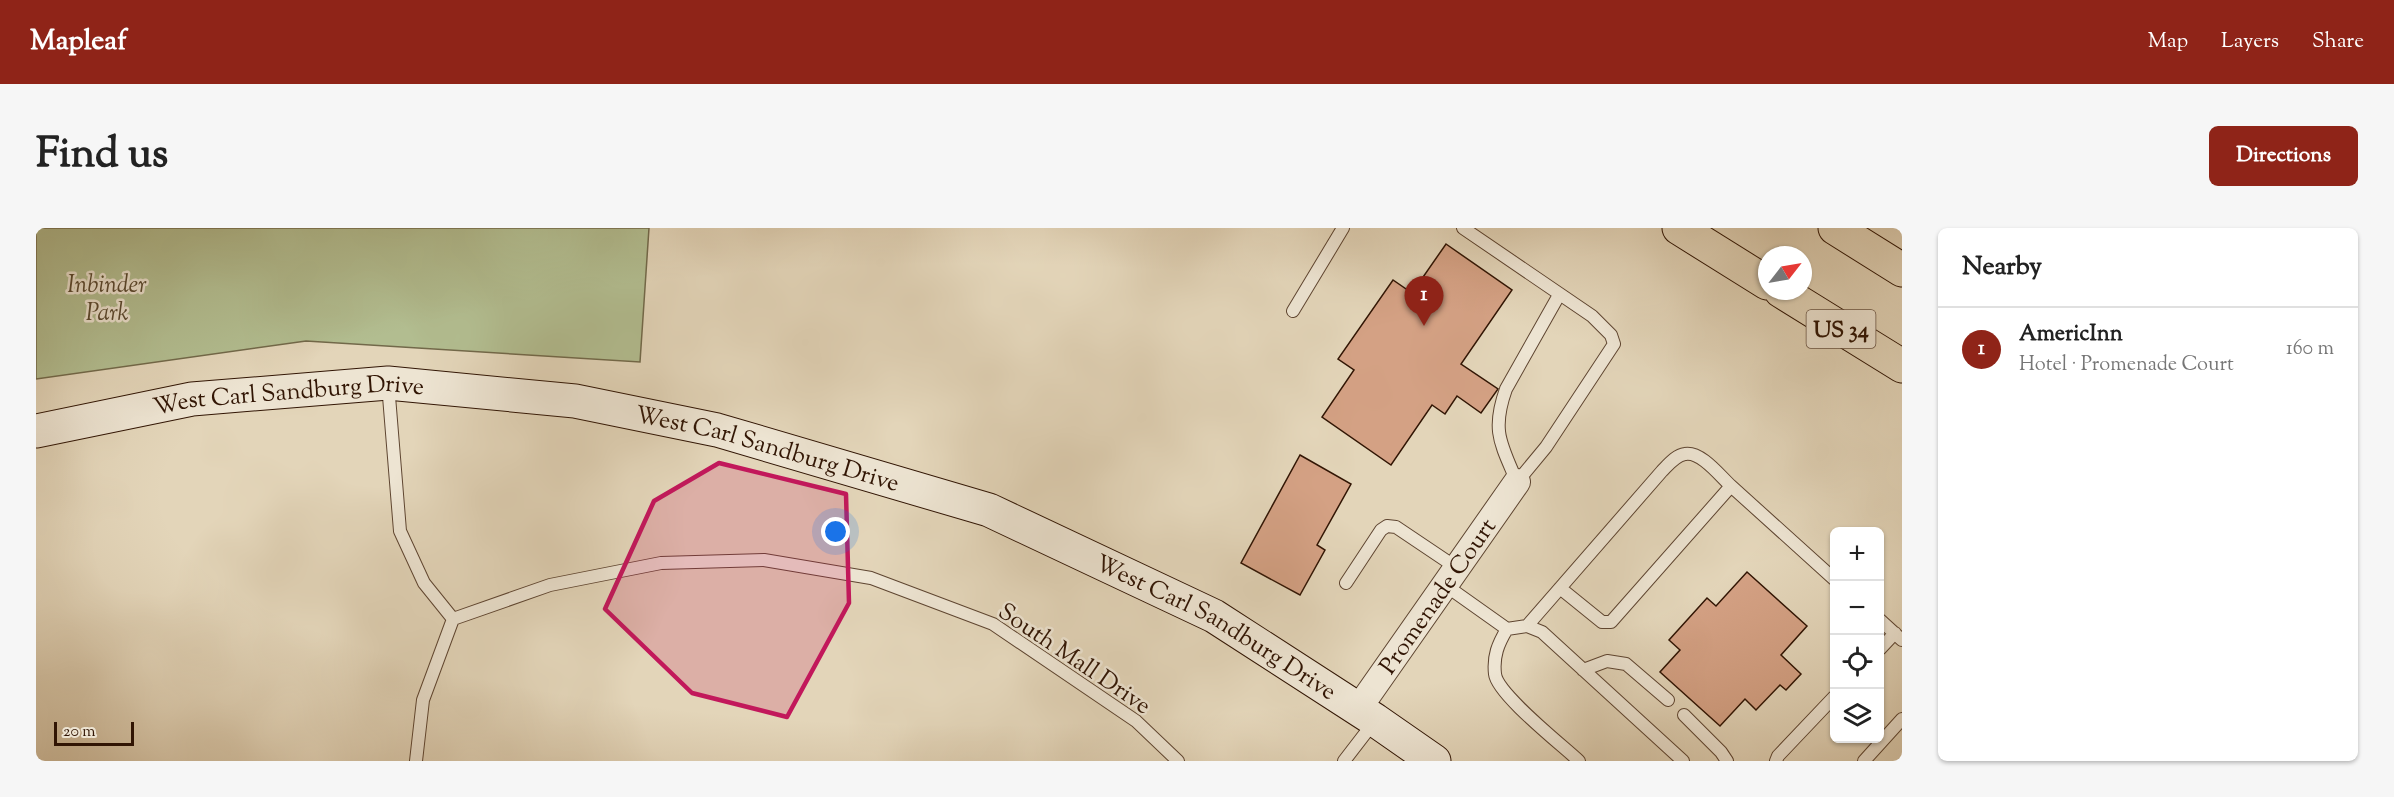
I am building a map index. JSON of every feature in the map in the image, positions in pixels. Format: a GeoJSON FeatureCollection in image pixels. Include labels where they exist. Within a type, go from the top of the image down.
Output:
{"type":"FeatureCollection","features":[{"type":"Feature","properties":{"kind":"highway"},"geometry":{"type":"LineString","coordinates":[[1679,228],[1758,277]]}},
{"type":"Feature","properties":{"kind":"highway"},"geometry":{"type":"LineString","coordinates":[[1835,228],[1902,270]]}},
{"type":"Feature","properties":{"kind":"highway","name":"US 34"},"geometry":{"type":"LineString","coordinates":[[1795,300],[1902,366]]}},
{"type":"Feature","properties":{"kind":"street","name":"West Carl Sandburg Drive"},"geometry":{"type":"LineString","coordinates":[[36,431],[192,399],[388,383],[575,401],[717,430],[989,510],[1214,616],[1434,761]]}},
{"type":"Feature","properties":{"kind":"street","name":"Promenade Court"},"geometry":{"type":"LineString","coordinates":[[1367,715],[1451,577],[1517,482]]}},
{"type":"Feature","properties":{"kind":"lane"},"geometry":{"type":"LineString","coordinates":[[1293,311],[1343,228]]}},
{"type":"Feature","properties":{"kind":"lane"},"geometry":{"type":"LineString","coordinates":[[1463,228],[1592,316],[1611,335],[1614,344],[1546,447],[1517,482],[1497,427],[1500,405],[1506,389],[1559,295]]}},
{"type":"Feature","properties":{"kind":"lane"},"geometry":{"type":"LineString","coordinates":[[388,383],[400,531],[424,583],[453,619],[423,700],[416,761]]}},
{"type":"Feature","properties":{"kind":"lane"},"geometry":{"type":"LineString","coordinates":[[1527,626],[1662,471],[1684,454],[1695,454],[1830,575]]}},
{"type":"Feature","properties":{"kind":"lane"},"geometry":{"type":"LineString","coordinates":[[1560,588],[1602,622],[1611,622],[1731,486]]}},
{"type":"Feature","properties":{"kind":"lane"},"geometry":{"type":"LineString","coordinates":[[1346,583],[1381,530],[1387,526],[1396,527],[1507,629]]}},
{"type":"Feature","properties":{"kind":"lane","name":"South Mall Drive"},"geometry":{"type":"LineString","coordinates":[[453,619],[550,585],[661,562],[764,560],[871,578],[993,624],[1136,721],[1178,761]]}},
{"type":"Feature","properties":{"kind":"lane"},"geometry":{"type":"LineString","coordinates":[[1884,624],[1898,637],[1884,646]]}},
{"type":"Feature","properties":{"kind":"lane"},"geometry":{"type":"LineString","coordinates":[[1507,629],[1527,626],[1542,632],[1683,761]]}},
{"type":"Feature","properties":{"kind":"lane"},"geometry":{"type":"LineString","coordinates":[[1507,629],[1496,648],[1495,676],[1506,695],[1579,761]]}},
{"type":"Feature","properties":{"kind":"lane"},"geometry":{"type":"LineString","coordinates":[[1582,670],[1607,661],[1626,664],[1668,700]]}},
{"type":"Feature","properties":{"kind":"lane"},"geometry":{"type":"LineString","coordinates":[[1776,761],[1778,756],[1830,701]]}},
{"type":"Feature","properties":{"kind":"lane"},"geometry":{"type":"LineString","coordinates":[[1344,761],[1367,715]]}},
{"type":"Feature","properties":{"kind":"lane"},"geometry":{"type":"LineString","coordinates":[[1684,715],[1727,761]]}},
{"type":"Feature","properties":{"kind":"lane"},"geometry":{"type":"LineString","coordinates":[[1864,761],[1902,719]]}},
{"type":"Feature","properties":{"kind":"highlighted area"},"geometry":{"type":"Polygon","coordinates":[[[719,463],[846,494],[849,603],[787,717],[692,693],[605,609],[654,501],[719,463]]]}},
{"type":"Feature","properties":{"kind":"green space","name":"Inbinder Park"},"geometry":{"type":"Polygon","coordinates":[[[36,228],[649,228],[640,362],[306,341],[36,379],[36,228]]]}},
{"type":"Feature","properties":{"kind":"building"},"geometry":{"type":"Polygon","coordinates":[[[1446,244],[1512,290],[1461,364],[1498,389],[1481,413],[1457,396],[1445,414],[1432,405],[1391,465],[1322,417],[1354,370],[1338,359],[1393,280],[1412,293],[1446,244]]]}},
{"type":"Feature","properties":{"kind":"building"},"geometry":{"type":"Polygon","coordinates":[[[1300,455],[1351,484],[1317,545],[1325,550],[1300,595],[1241,563],[1300,455]]]}},
{"type":"Feature","properties":{"kind":"building"},"geometry":{"type":"Polygon","coordinates":[[[1747,572],[1807,626],[1781,655],[1801,674],[1786,690],[1780,685],[1756,710],[1745,699],[1720,726],[1660,672],[1680,650],[1669,640],[1707,598],[1716,606],[1747,572]]]}},
{"type":"Feature","properties":{"kind":"place","name":"AmericInn"},"geometry":{"type":"Point","coordinates":[1424,326]}}]}
